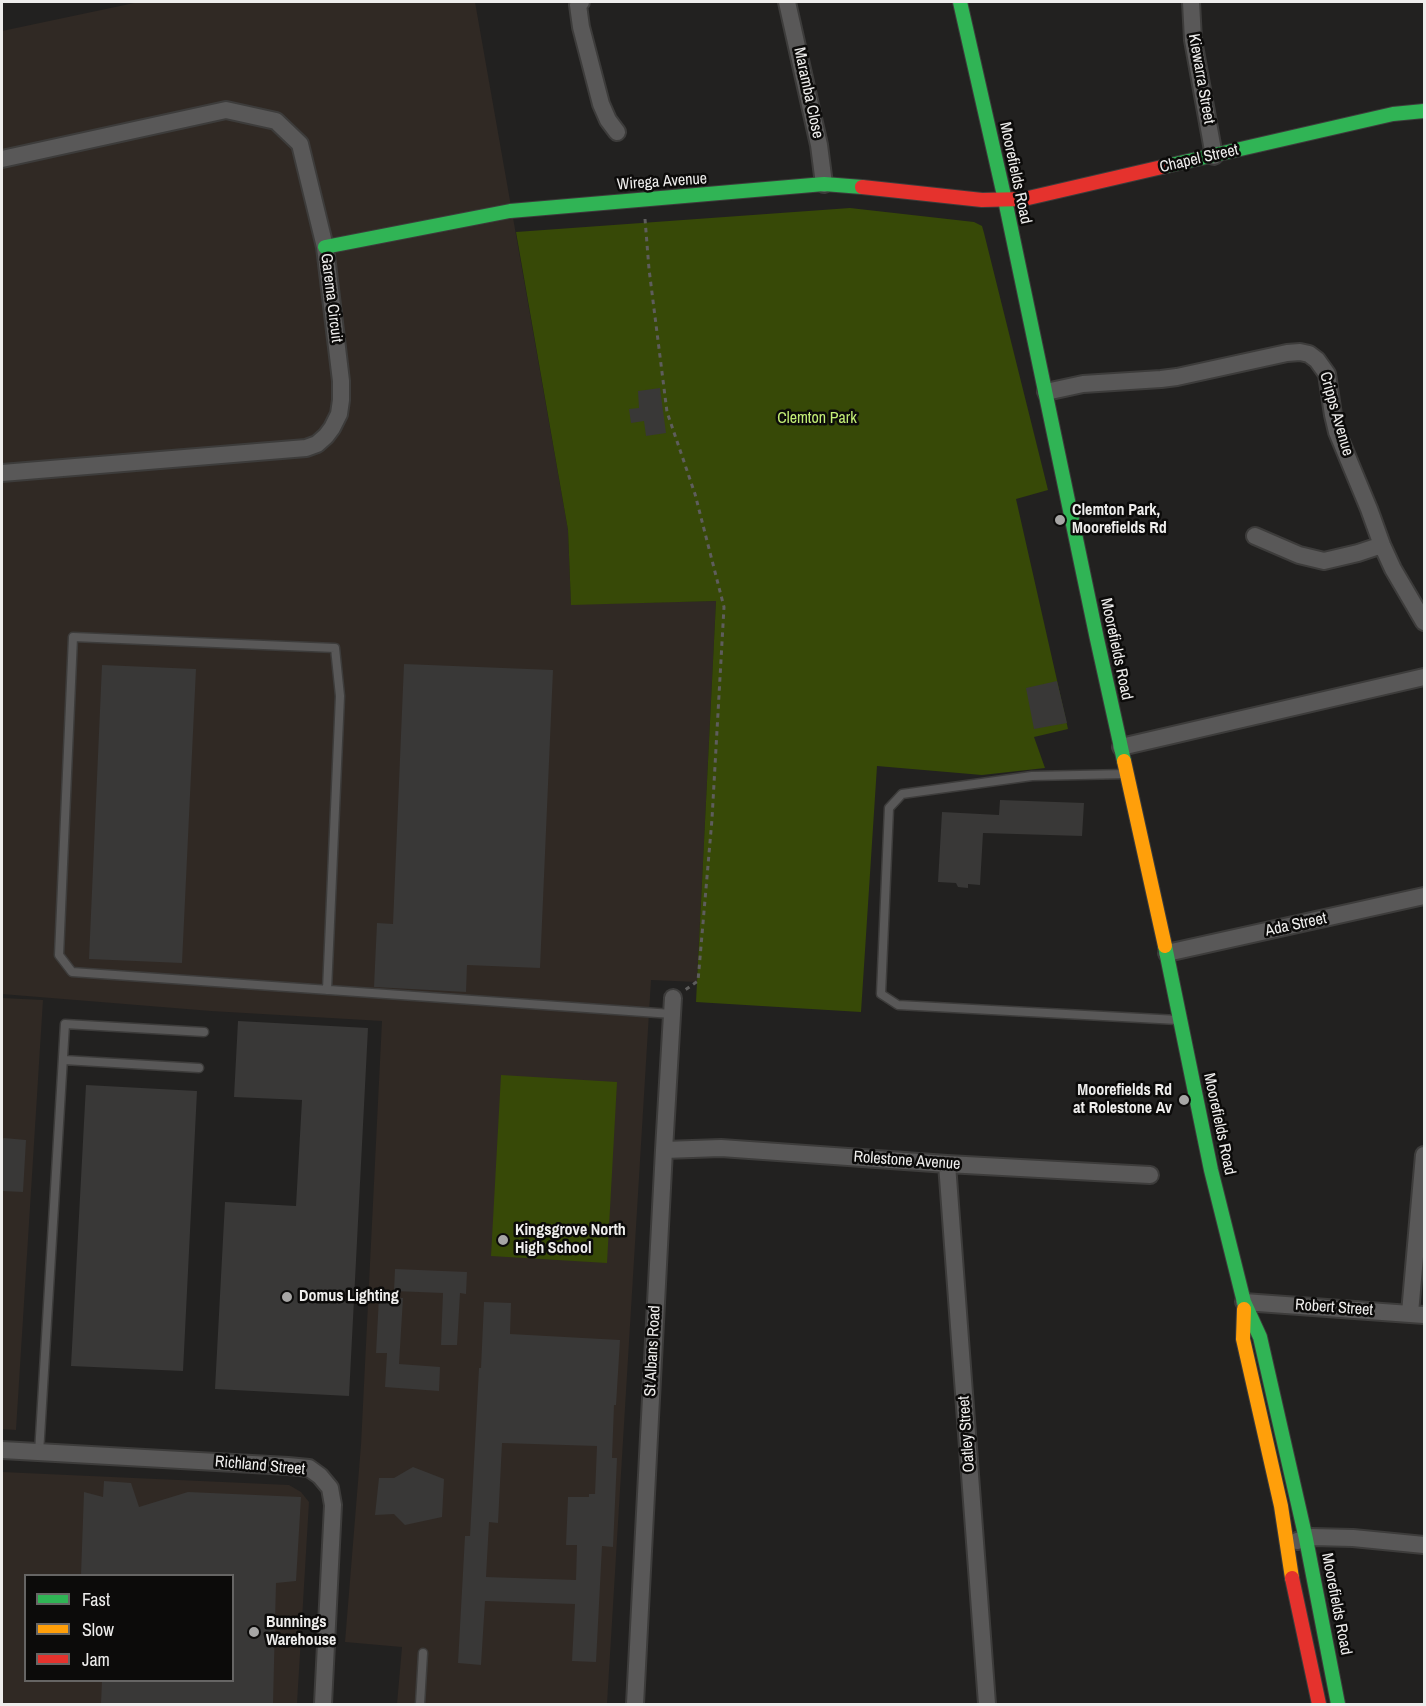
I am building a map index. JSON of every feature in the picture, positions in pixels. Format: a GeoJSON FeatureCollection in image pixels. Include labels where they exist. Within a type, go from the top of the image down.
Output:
{"type":"FeatureCollection","features":[{"type":"Feature","properties":{"kind":"main road","name":"Moorefields Road"},"geometry":{"type":"LineString","coordinates":[[960,2],[1005,200],[1096,639],[1167,953],[1214,1180],[1244,1302],[1260,1337],[1306,1539],[1338,1704]]}},
{"type":"Feature","properties":{"kind":"main road","name":"Chapel Street"},"geometry":{"type":"LineString","coordinates":[[1005,200],[1030,198],[1393,114],[1425,111]]}},
{"type":"Feature","properties":{"kind":"main road","name":"Wirega Avenue"},"geometry":{"type":"LineString","coordinates":[[325,247],[510,211],[824,184],[982,200],[1005,200]]}},
{"type":"Feature","properties":{"kind":"main road","name":"Moorefields Road"},"geometry":{"type":"LineString","coordinates":[[1244,1302],[1243,1338],[1281,1506],[1289,1563],[1319,1704]]}},
{"type":"Feature","properties":{"kind":"street"},"geometry":{"type":"LineString","coordinates":[[581,2],[578,5],[581,27],[601,104],[608,120],[617,132]]}},
{"type":"Feature","properties":{"kind":"street","name":"Maramba Close"},"geometry":{"type":"LineString","coordinates":[[787,2],[819,145],[824,184]]}},
{"type":"Feature","properties":{"kind":"street","name":"Kiewarra Street"},"geometry":{"type":"LineString","coordinates":[[1191,2],[1193,40],[1214,156]]}},
{"type":"Feature","properties":{"kind":"street","name":"Chapel Street"},"geometry":{"type":"LineString","coordinates":[[1393,114],[1405,107],[1425,101]]}},
{"type":"Feature","properties":{"kind":"street","name":"Garema Circuit"},"geometry":{"type":"LineString","coordinates":[[2,159],[226,110],[276,121],[300,144],[325,247],[341,381],[339,414],[332,428],[317,444],[306,448],[2,473]]}},
{"type":"Feature","properties":{"kind":"street","name":"Cripps Avenue"},"geometry":{"type":"LineString","coordinates":[[1046,392],[1083,384],[1161,380],[1287,353],[1309,354],[1317,360],[1327,374],[1337,432],[1382,545],[1393,569],[1425,622]]}},
{"type":"Feature","properties":{"kind":"street"},"geometry":{"type":"LineString","coordinates":[[1255,536],[1299,555],[1324,561],[1382,545]]}},
{"type":"Feature","properties":{"kind":"street"},"geometry":{"type":"LineString","coordinates":[[1121,747],[1425,677]]}},
{"type":"Feature","properties":{"kind":"street","name":"Ada Street"},"geometry":{"type":"LineString","coordinates":[[1167,953],[1425,896]]}},
{"type":"Feature","properties":{"kind":"street","name":"St Albans Road"},"geometry":{"type":"LineString","coordinates":[[634,1704],[673,1006]]}},
{"type":"Feature","properties":{"kind":"street","name":"Rolestone Avenue"},"geometry":{"type":"LineString","coordinates":[[664,1150],[721,1148],[1150,1175]]}},
{"type":"Feature","properties":{"kind":"street"},"geometry":{"type":"LineString","coordinates":[[1417,1314],[1425,1155]]}},
{"type":"Feature","properties":{"kind":"street","name":"Oatley Street"},"geometry":{"type":"LineString","coordinates":[[947,1164],[987,1704]]}},
{"type":"Feature","properties":{"kind":"street","name":"Robert Street"},"geometry":{"type":"LineString","coordinates":[[1244,1302],[1417,1314]]}},
{"type":"Feature","properties":{"kind":"street","name":"Richland Street"},"geometry":{"type":"LineString","coordinates":[[2,1450],[288,1466],[309,1468],[320,1476],[330,1488],[333,1505],[323,1704]]}},
{"type":"Feature","properties":{"kind":"street"},"geometry":{"type":"LineString","coordinates":[[1287,1544],[1312,1538],[1353,1538],[1425,1545]]}},
{"type":"Feature","properties":{"kind":"lane"},"geometry":{"type":"LineString","coordinates":[[327,990],[340,696],[335,648],[73,637],[59,955],[72,972],[327,990],[673,1006]]}},
{"type":"Feature","properties":{"kind":"lane"},"geometry":{"type":"LineString","coordinates":[[1127,774],[1032,776],[902,794],[889,808],[881,994],[898,1005],[1181,1020]]}},
{"type":"Feature","properties":{"kind":"lane"},"geometry":{"type":"LineString","coordinates":[[39,1453],[65,1024],[204,1032]]}},
{"type":"Feature","properties":{"kind":"lane"},"geometry":{"type":"LineString","coordinates":[[64,1060],[199,1068]]}},
{"type":"Feature","properties":{"kind":"lane"},"geometry":{"type":"LineString","coordinates":[[420,1704],[423,1653]]}},
{"type":"Feature","properties":{"kind":"path"},"geometry":{"type":"LineString","coordinates":[[645,219],[667,412],[695,495],[724,607],[712,819],[698,981],[673,1006]]}},
{"type":"Feature","properties":{"kind":"shaded area"},"geometry":{"type":"Polygon","coordinates":[[[139,2],[475,2],[568,530],[571,604],[716,601],[697,982],[651,980],[607,1704],[397,1704],[402,1647],[345,1642],[361,1445],[382,1021],[211,1011],[2,994],[2,31],[139,2]]]}},
{"type":"Feature","properties":{"kind":"shaded area"},"geometry":{"type":"Polygon","coordinates":[[[2,998],[43,1000],[16,1430],[2,1429],[2,998]]]}},
{"type":"Feature","properties":{"kind":"shaded area"},"geometry":{"type":"Polygon","coordinates":[[[2,1472],[289,1485],[301,1492],[309,1502],[297,1704],[2,1704],[2,1472]]]}},
{"type":"Feature","properties":{"kind":"green space","name":"Clemton Park"},"geometry":{"type":"Polygon","coordinates":[[[850,208],[974,222],[982,226],[1048,490],[1016,499],[1068,729],[1034,737],[1045,768],[982,775],[877,766],[861,1012],[696,1002],[716,601],[571,605],[568,530],[516,232],[850,208]]]}},
{"type":"Feature","properties":{"kind":"green space"},"geometry":{"type":"Polygon","coordinates":[[[501,1075],[617,1082],[607,1263],[491,1256],[501,1075]]]}},
{"type":"Feature","properties":{"kind":"building"},"geometry":{"type":"Polygon","coordinates":[[[660,388],[666,433],[646,436],[644,421],[631,423],[629,409],[639,408],[638,391],[660,388]]]}},
{"type":"Feature","properties":{"kind":"building"},"geometry":{"type":"Polygon","coordinates":[[[404,664],[553,670],[540,968],[467,965],[466,992],[374,987],[377,923],[393,924],[404,664]]]}},
{"type":"Feature","properties":{"kind":"building"},"geometry":{"type":"Polygon","coordinates":[[[102,665],[196,669],[182,963],[89,959],[102,665]]]}},
{"type":"Feature","properties":{"kind":"building"},"geometry":{"type":"Polygon","coordinates":[[[1057,681],[1067,723],[1034,729],[1026,688],[1057,681]]]}},
{"type":"Feature","properties":{"kind":"building"},"geometry":{"type":"Polygon","coordinates":[[[1000,800],[1084,803],[1082,836],[983,833],[980,885],[968,884],[968,888],[958,887],[956,883],[938,882],[942,812],[999,815],[1000,800]]]}},
{"type":"Feature","properties":{"kind":"building","name":"Domus Lighting"},"geometry":{"type":"Polygon","coordinates":[[[238,1021],[368,1028],[349,1396],[215,1389],[225,1202],[296,1206],[302,1100],[234,1097],[238,1021]]]}},
{"type":"Feature","properties":{"kind":"building"},"geometry":{"type":"Polygon","coordinates":[[[86,1085],[197,1091],[183,1371],[71,1366],[86,1085]]]}},
{"type":"Feature","properties":{"kind":"building"},"geometry":{"type":"Polygon","coordinates":[[[2,1139],[26,1140],[23,1192],[2,1191],[2,1139]]]}},
{"type":"Feature","properties":{"kind":"building"},"geometry":{"type":"Polygon","coordinates":[[[395,1269],[467,1272],[466,1294],[460,1293],[457,1345],[441,1345],[443,1293],[394,1291],[395,1269]]]}},
{"type":"Feature","properties":{"kind":"building"},"geometry":{"type":"Polygon","coordinates":[[[379,1297],[403,1298],[399,1364],[440,1367],[439,1391],[385,1387],[387,1353],[376,1353],[379,1297]]]}},
{"type":"Feature","properties":{"kind":"building"},"geometry":{"type":"Polygon","coordinates":[[[484,1302],[511,1303],[510,1334],[620,1340],[612,1458],[617,1458],[613,1547],[602,1546],[596,1662],[572,1661],[575,1604],[485,1601],[481,1665],[458,1663],[465,1536],[470,1536],[479,1368],[481,1368],[484,1302]],[[502,1443],[498,1523],[489,1522],[486,1577],[576,1580],[577,1545],[566,1545],[568,1497],[589,1497],[589,1494],[595,1494],[597,1446],[502,1443]]]}},
{"type":"Feature","properties":{"kind":"building"},"geometry":{"type":"Polygon","coordinates":[[[413,1467],[444,1479],[442,1517],[405,1525],[394,1514],[375,1515],[379,1478],[394,1478],[413,1467]]]}},
{"type":"Feature","properties":{"kind":"building","name":"Bunnings Warehouse"},"geometry":{"type":"Polygon","coordinates":[[[104,1481],[131,1483],[139,1507],[188,1492],[301,1497],[296,1581],[276,1583],[273,1704],[101,1704],[102,1682],[234,1682],[234,1574],[81,1574],[84,1492],[103,1497],[104,1481]]]}},
{"type":"Feature","properties":{"kind":"traffic: fast"},"geometry":{"type":"LineString","coordinates":[[960,2],[1005,200],[1124,761]]}},
{"type":"Feature","properties":{"kind":"traffic: fast"},"geometry":{"type":"LineString","coordinates":[[1162,167],[1393,114],[1424,111]]}},
{"type":"Feature","properties":{"kind":"traffic: fast"},"geometry":{"type":"LineString","coordinates":[[325,247],[510,211],[824,184],[862,187]]}},
{"type":"Feature","properties":{"kind":"traffic: fast"},"geometry":{"type":"LineString","coordinates":[[1165,946],[1211,1170],[1244,1302],[1260,1337],[1306,1539],[1338,1704]]}},
{"type":"Feature","properties":{"kind":"traffic: slow"},"geometry":{"type":"LineString","coordinates":[[1124,761],[1165,946]]}},
{"type":"Feature","properties":{"kind":"traffic: slow"},"geometry":{"type":"LineString","coordinates":[[1244,1309],[1243,1339],[1281,1506],[1292,1578]]}},
{"type":"Feature","properties":{"kind":"traffic: jam"},"geometry":{"type":"LineString","coordinates":[[862,187],[982,200],[1024,199],[1162,167]]}},
{"type":"Feature","properties":{"kind":"traffic: jam"},"geometry":{"type":"LineString","coordinates":[[1292,1578],[1319,1704]]}},
{"type":"Feature","properties":{"kind":"place","name":"Clemton Park, Moorefields Rd"},"geometry":{"type":"Point","coordinates":[1060,520]}},
{"type":"Feature","properties":{"kind":"place","name":"Moorefields Rd at Rolestone Av"},"geometry":{"type":"Point","coordinates":[1184,1100]}},
{"type":"Feature","properties":{"kind":"place","name":"Kingsgrove North High School"},"geometry":{"type":"Point","coordinates":[503,1240]}},
{"type":"Feature","properties":{"kind":"place","name":"Domus Lighting"},"geometry":{"type":"Point","coordinates":[287,1297]}},
{"type":"Feature","properties":{"kind":"place","name":"Bunnings Warehouse"},"geometry":{"type":"Point","coordinates":[254,1632]}}]}
